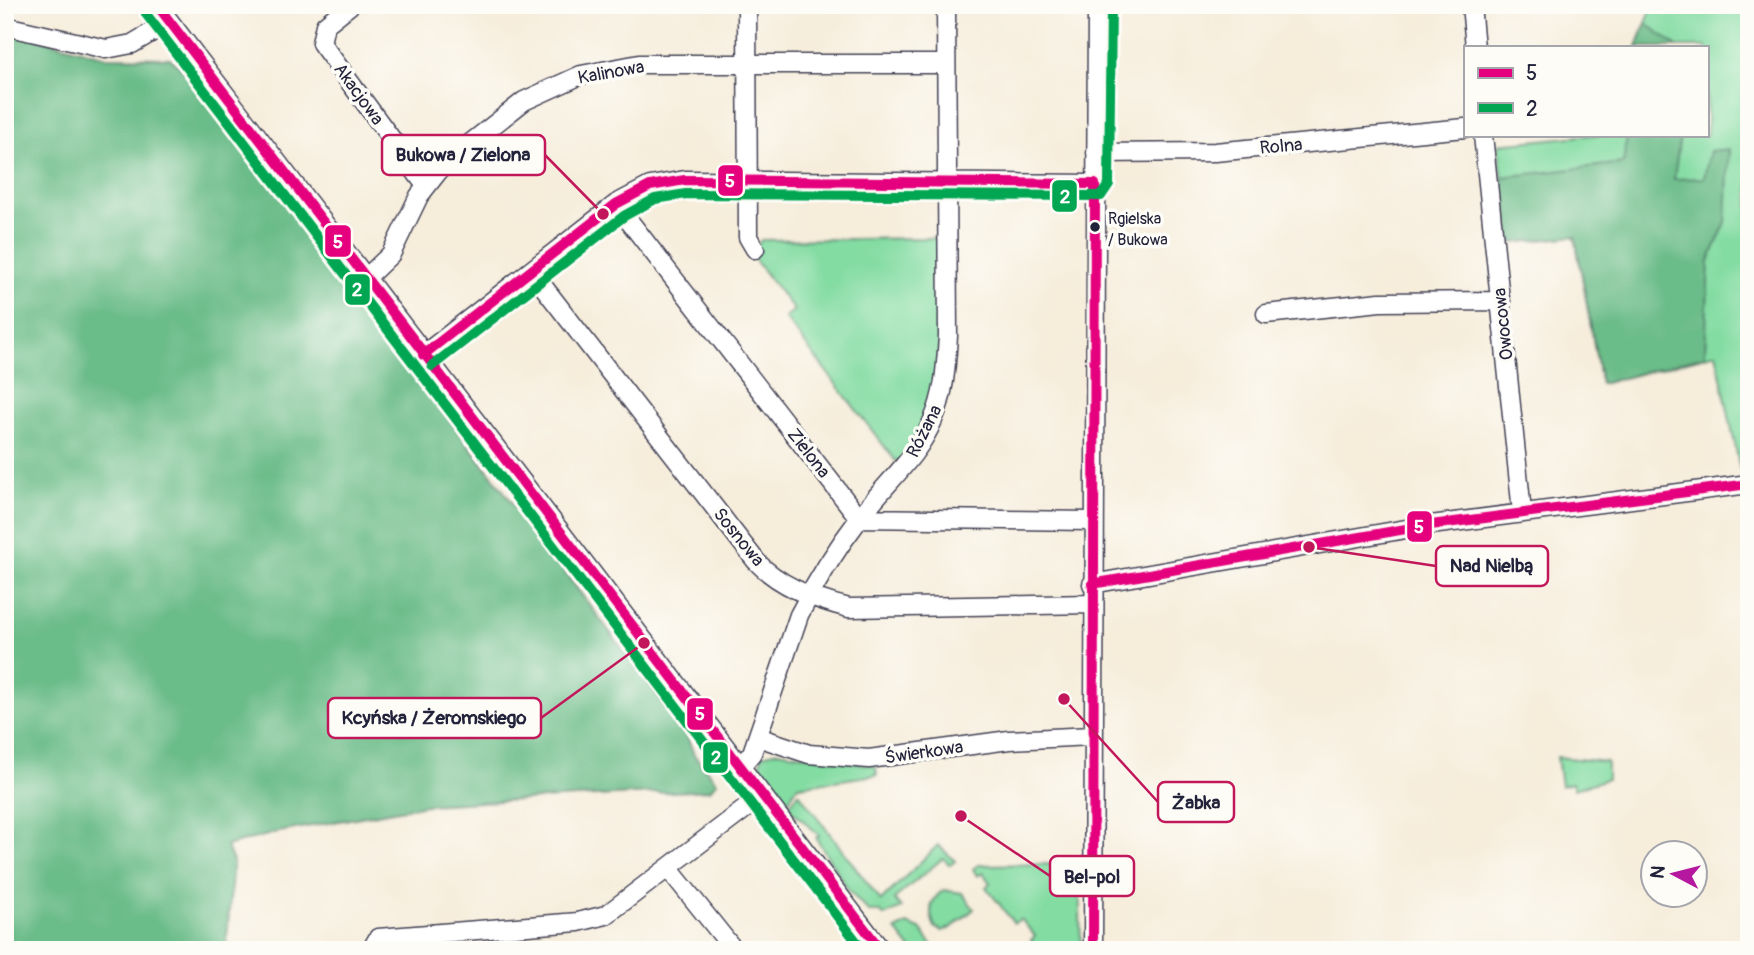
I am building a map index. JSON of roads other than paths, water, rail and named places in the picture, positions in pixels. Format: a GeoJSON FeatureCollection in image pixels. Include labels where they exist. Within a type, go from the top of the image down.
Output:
{"type":"FeatureCollection","features":[{"type":"Feature","properties":{"kind":"street"},"geometry":{"type":"LineString","coordinates":[[158,5],[423,355],[881,950]]}},
{"type":"Feature","properties":{"kind":"street","name":"Akacjowa"},"geometry":{"type":"LineString","coordinates":[[350,5],[325,25],[321,43],[426,186]]}},
{"type":"Feature","properties":{"kind":"street"},"geometry":{"type":"LineString","coordinates":[[747,5],[748,237],[755,249]]}},
{"type":"Feature","properties":{"kind":"street","name":"Różana"},"geometry":{"type":"LineString","coordinates":[[740,768],[752,753],[799,615],[809,595],[859,518],[913,456],[933,421],[945,385],[948,336],[946,5]]}},
{"type":"Feature","properties":{"kind":"street"},"geometry":{"type":"LineString","coordinates":[[1093,950],[1092,584],[1097,5]]}},
{"type":"Feature","properties":{"kind":"street"},"geometry":{"type":"LineString","coordinates":[[1471,5],[1475,46]]}},
{"type":"Feature","properties":{"kind":"street"},"geometry":{"type":"LineString","coordinates":[[5,26],[106,49],[132,44],[169,22]]}},
{"type":"Feature","properties":{"kind":"street","name":"Kalinowa"},"geometry":{"type":"LineString","coordinates":[[365,279],[391,254],[426,186],[468,142],[549,87],[581,75],[639,64],[946,64]]}},
{"type":"Feature","properties":{"kind":"street","name":"Rolna"},"geometry":{"type":"LineString","coordinates":[[1096,153],[1215,152],[1464,128]]}},
{"type":"Feature","properties":{"kind":"street","name":"Owocowa"},"geometry":{"type":"LineString","coordinates":[[1483,136],[1522,512]]}},
{"type":"Feature","properties":{"kind":"street"},"geometry":{"type":"LineString","coordinates":[[423,355],[616,204],[635,192],[667,181],[1095,184]]}},
{"type":"Feature","properties":{"kind":"street","name":"Zielona"},"geometry":{"type":"LineString","coordinates":[[616,204],[859,518]]}},
{"type":"Feature","properties":{"kind":"street","name":"Sosnowa"},"geometry":{"type":"LineString","coordinates":[[532,272],[755,561],[774,577],[809,595],[849,608],[1092,604]]}},
{"type":"Feature","properties":{"kind":"street"},"geometry":{"type":"LineString","coordinates":[[1266,314],[1380,302],[1500,301]]}},
{"type":"Feature","properties":{"kind":"street"},"geometry":{"type":"LineString","coordinates":[[1092,584],[1423,526],[1749,484]]}},
{"type":"Feature","properties":{"kind":"street"},"geometry":{"type":"LineString","coordinates":[[859,518],[1093,521]]}},
{"type":"Feature","properties":{"kind":"street","name":"Świerkowa"},"geometry":{"type":"LineString","coordinates":[[758,737],[809,754],[869,759],[1019,739],[1092,736]]}},
{"type":"Feature","properties":{"kind":"street"},"geometry":{"type":"LineString","coordinates":[[375,944],[593,920],[606,915],[669,869],[762,796]]}},
{"type":"Feature","properties":{"kind":"street"},"geometry":{"type":"LineString","coordinates":[[669,869],[734,950]]}},
{"type":"Feature","properties":{"kind":"place","name":"Bukowa / Zielona"},"geometry":{"type":"Point","coordinates":[603,214]}},
{"type":"Feature","properties":{"kind":"place","name":"Rgielska / Bukowa"},"geometry":{"type":"Point","coordinates":[1095,227]}},
{"type":"Feature","properties":{"kind":"place","name":"Nad Nielbą"},"geometry":{"type":"Point","coordinates":[1309,547]}},
{"type":"Feature","properties":{"kind":"place","name":"Kcyńska / Żeromskiego"},"geometry":{"type":"Point","coordinates":[644,643]}},
{"type":"Feature","properties":{"kind":"place","name":"Żabka"},"geometry":{"type":"Point","coordinates":[1064,699]}},
{"type":"Feature","properties":{"kind":"place","name":"Bel-pol"},"geometry":{"type":"Point","coordinates":[961,816]}}]}
